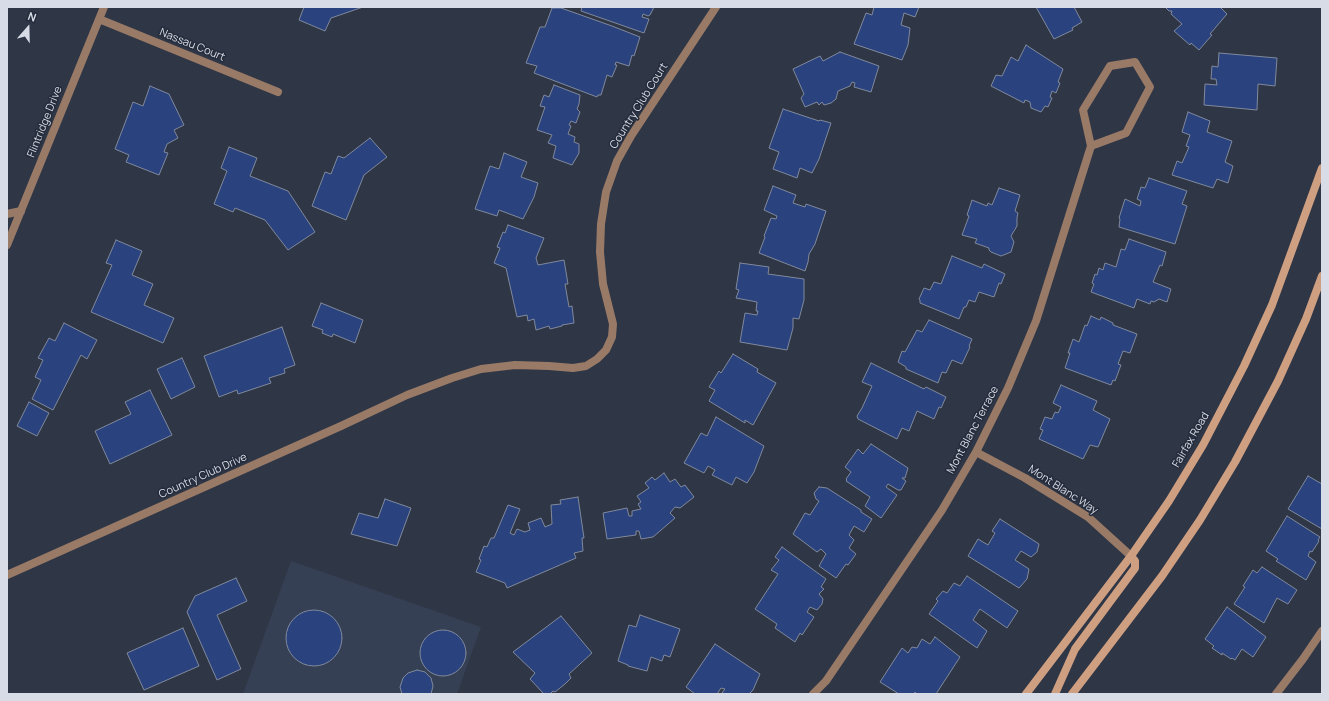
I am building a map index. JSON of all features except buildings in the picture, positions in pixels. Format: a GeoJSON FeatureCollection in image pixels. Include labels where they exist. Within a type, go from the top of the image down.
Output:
{"type":"FeatureCollection","features":[{"type":"Feature","properties":{"kind":"main road","name":"Fairfax Road"},"geometry":{"type":"LineString","coordinates":[[1028,692],[1131,556],[1203,445],[1244,366],[1272,305],[1322,168]]}},
{"type":"Feature","properties":{"kind":"main road"},"geometry":{"type":"LineString","coordinates":[[1072,694],[1162,576],[1200,520],[1235,462],[1278,381],[1306,319],[1322,276]]}},
{"type":"Feature","properties":{"kind":"main road"},"geometry":{"type":"LineString","coordinates":[[1055,694],[1075,649],[1135,568],[1135,561],[1131,556]]}},
{"type":"Feature","properties":{"kind":"street","name":"Flintridge Drive"},"geometry":{"type":"LineString","coordinates":[[7,245],[104,7]]}},
{"type":"Feature","properties":{"kind":"street","name":"Country Club Court"},"geometry":{"type":"LineString","coordinates":[[407,394],[481,369],[515,365],[573,368],[586,366],[597,359],[606,350],[612,337],[613,324],[603,284],[600,252],[601,224],[606,192],[617,161],[631,136],[716,7]]}},
{"type":"Feature","properties":{"kind":"street","name":"Nassau Court"},"geometry":{"type":"LineString","coordinates":[[99,19],[278,92]]}},
{"type":"Feature","properties":{"kind":"street","name":"Mont Blanc Terrace"},"geometry":{"type":"LineString","coordinates":[[814,694],[826,681],[942,510],[976,452],[1008,388],[1036,322],[1091,146],[1083,110],[1110,66],[1136,62],[1150,87],[1126,133],[1091,146]]}},
{"type":"Feature","properties":{"kind":"street"},"geometry":{"type":"LineString","coordinates":[[7,214],[21,211]]}},
{"type":"Feature","properties":{"kind":"street","name":"Country Club Drive"},"geometry":{"type":"LineString","coordinates":[[7,575],[334,429],[407,394]]}},
{"type":"Feature","properties":{"kind":"street","name":"Mont Blanc Way"},"geometry":{"type":"LineString","coordinates":[[976,452],[1025,478],[1088,517],[1131,556]]}},
{"type":"Feature","properties":{"kind":"street"},"geometry":{"type":"LineString","coordinates":[[1276,694],[1322,631]]}},
{"type":"Feature","properties":{"kind":"shaded area"},"geometry":{"type":"Polygon","coordinates":[[[291,561],[481,627],[457,694],[243,694],[291,561]]]}}]}
